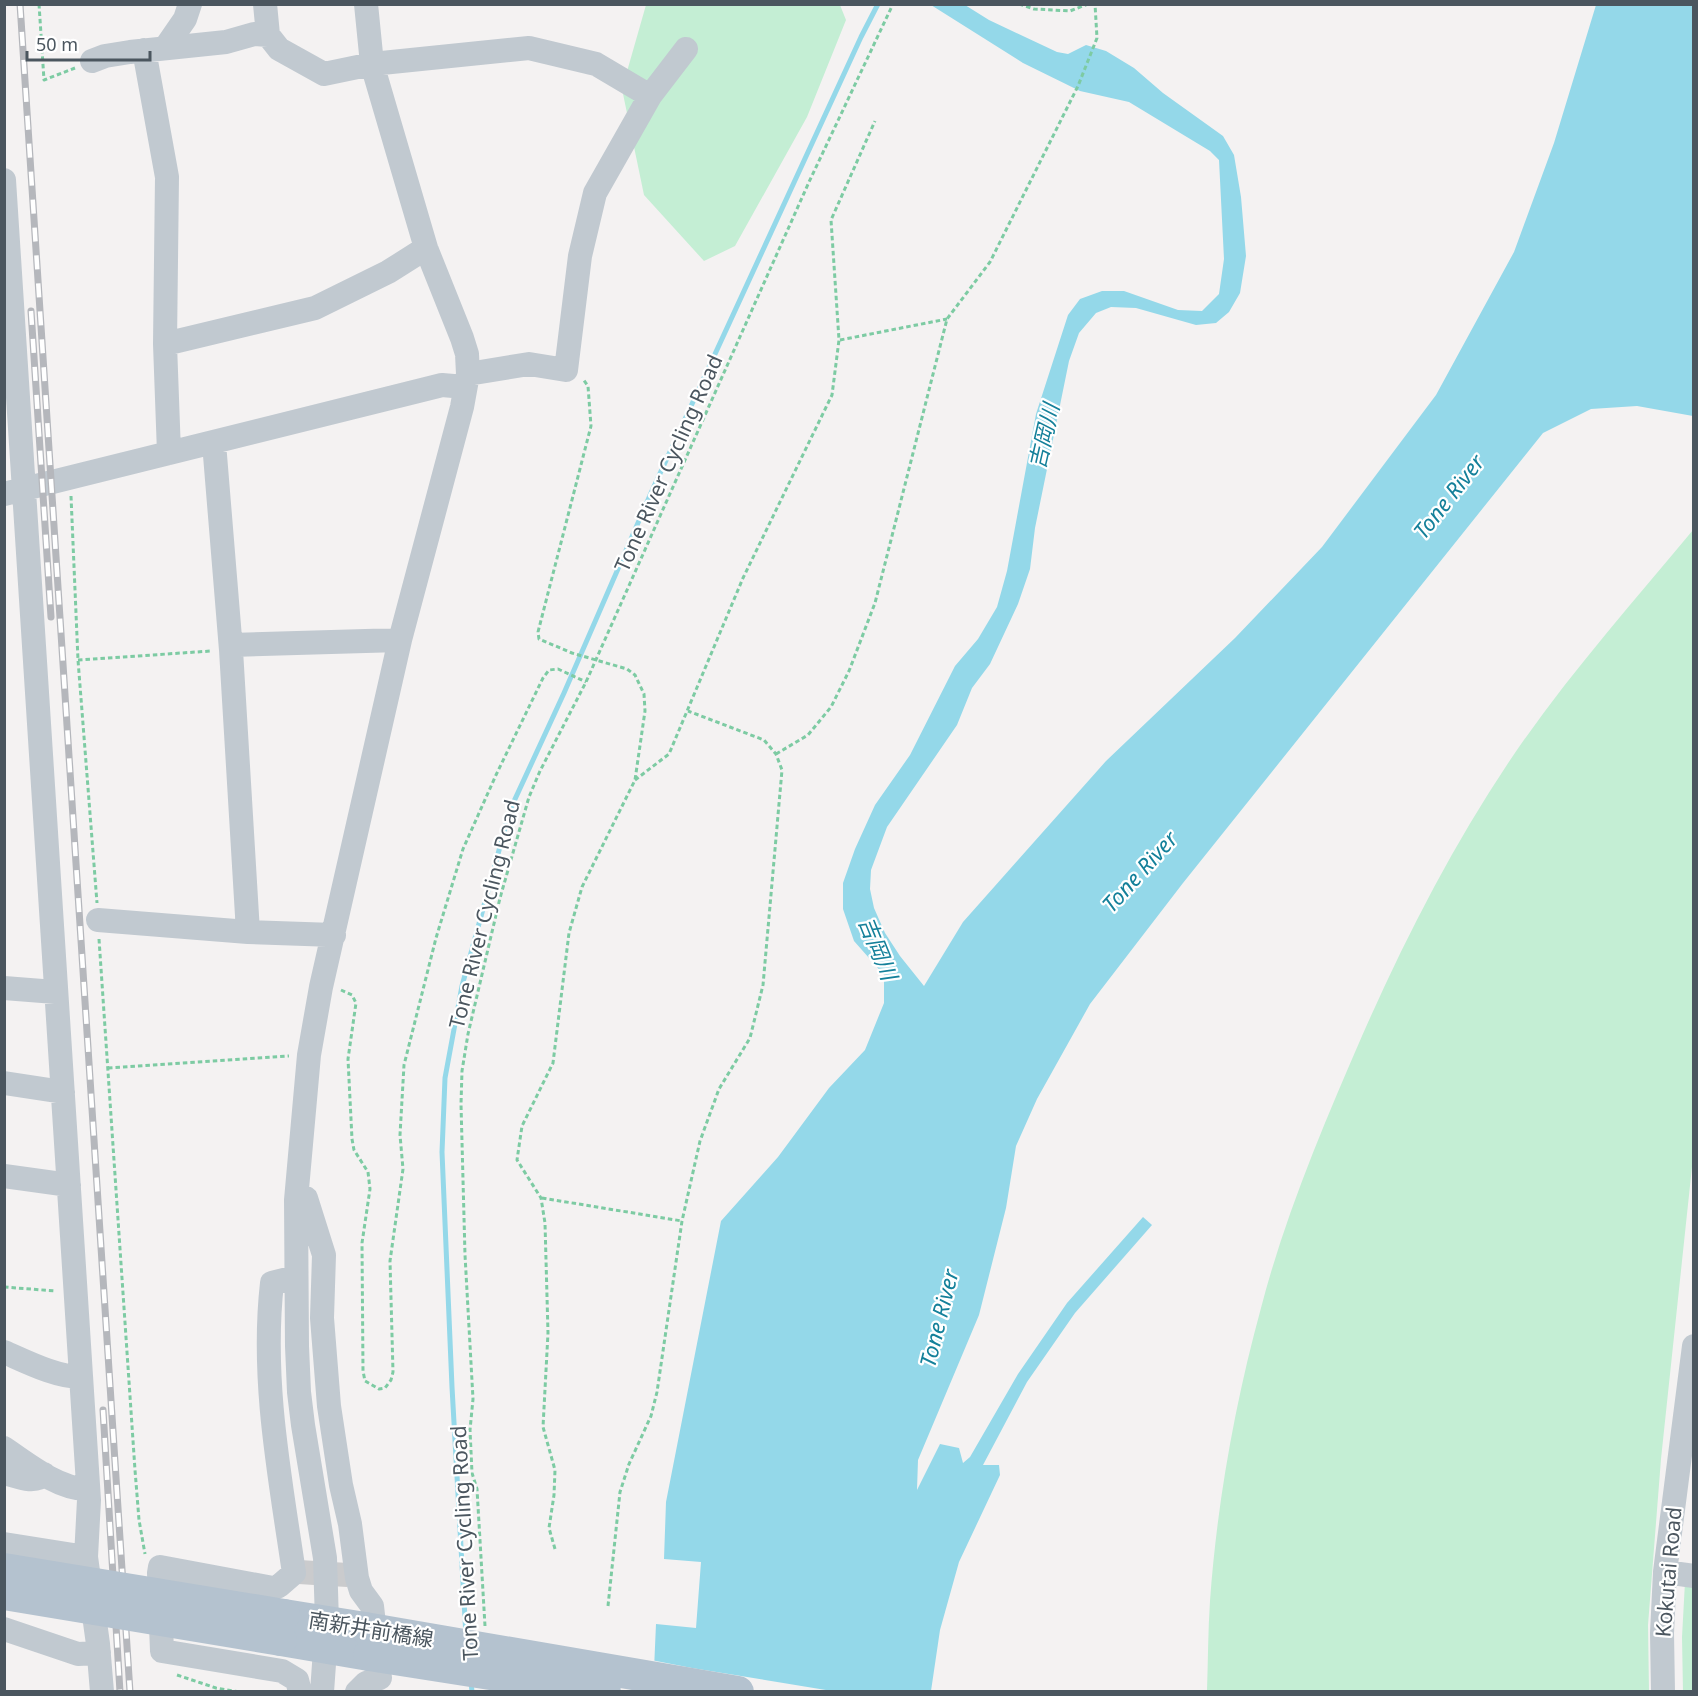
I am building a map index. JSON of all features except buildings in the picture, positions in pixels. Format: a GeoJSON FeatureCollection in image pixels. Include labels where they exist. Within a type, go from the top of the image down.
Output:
{"type":"FeatureCollection","features":[{"type":"Feature","properties":{"kind":"main road","name":"南新井前橋線"},"geometry":{"type":"LineString","coordinates":[[4,1569],[279,1614],[327,1635],[738,1692]]}},
{"type":"Feature","properties":{"kind":"main road","name":"南新井前橋線"},"geometry":{"type":"LineString","coordinates":[[4,1594],[279,1614]]}},
{"type":"Feature","properties":{"kind":"main road","name":"南新井前橋線"},"geometry":{"type":"LineString","coordinates":[[367,1641],[604,1692]]}},
{"type":"Feature","properties":{"kind":"street"},"geometry":{"type":"LineString","coordinates":[[154,49],[185,19],[190,4]]}},
{"type":"Feature","properties":{"kind":"street"},"geometry":{"type":"LineString","coordinates":[[265,4],[268,35],[279,49],[324,74],[372,64],[529,48],[596,64],[650,96]]}},
{"type":"Feature","properties":{"kind":"street"},"geometry":{"type":"LineString","coordinates":[[279,1614],[160,1567],[162,1651],[287,1672],[307,1691],[327,1635],[325,1558],[299,1392],[296,1200],[309,1055],[321,987],[400,640],[466,381],[466,354],[462,338],[426,248],[372,64],[366,4]]}},
{"type":"Feature","properties":{"kind":"street"},"geometry":{"type":"LineString","coordinates":[[92,61],[105,56],[154,49],[226,42],[245,35],[268,35]]}},
{"type":"Feature","properties":{"kind":"street"},"geometry":{"type":"LineString","coordinates":[[154,49],[167,177],[165,344],[169,453]]}},
{"type":"Feature","properties":{"kind":"street"},"geometry":{"type":"LineString","coordinates":[[15,492],[529,364],[566,370],[580,256],[595,193],[650,96],[686,49]]}},
{"type":"Feature","properties":{"kind":"street"},"geometry":{"type":"LineString","coordinates":[[4,180],[15,492],[63,1092],[88,1489],[86,1557],[102,1692]]}},
{"type":"Feature","properties":{"kind":"street"},"geometry":{"type":"LineString","coordinates":[[165,344],[315,308],[388,272],[426,248]]}},
{"type":"Feature","properties":{"kind":"street"},"geometry":{"type":"LineString","coordinates":[[214,443],[231,648],[248,932]]}},
{"type":"Feature","properties":{"kind":"street"},"geometry":{"type":"LineString","coordinates":[[231,648],[400,640]]}},
{"type":"Feature","properties":{"kind":"street"},"geometry":{"type":"LineString","coordinates":[[98,920],[248,932],[334,935]]}},
{"type":"Feature","properties":{"kind":"street"},"geometry":{"type":"LineString","coordinates":[[4,988],[55,992]]}},
{"type":"Feature","properties":{"kind":"street"},"geometry":{"type":"LineString","coordinates":[[4,1083],[63,1092]]}},
{"type":"Feature","properties":{"kind":"street"},"geometry":{"type":"LineString","coordinates":[[4,1176],[69,1185]]}},
{"type":"Feature","properties":{"kind":"street"},"geometry":{"type":"LineString","coordinates":[[296,1200],[306,1198],[323,1249],[322,1318],[328,1406],[350,1524],[352,1576],[372,1605],[380,1678],[366,1683],[357,1692]]}},
{"type":"Feature","properties":{"kind":"street"},"geometry":{"type":"LineString","coordinates":[[261,1667],[279,1614],[279,1586],[296,1573],[270,1395],[269,1310],[272,1283],[296,1277]]}},
{"type":"Feature","properties":{"kind":"street","name":"Kokutai Road"},"geometry":{"type":"LineString","coordinates":[[1663,1692],[1662,1633],[1665,1572],[1694,1346]]}},
{"type":"Feature","properties":{"kind":"street"},"geometry":{"type":"LineString","coordinates":[[4,1352],[47,1369],[73,1377],[81,1377]]}},
{"type":"Feature","properties":{"kind":"street"},"geometry":{"type":"LineString","coordinates":[[4,1448],[44,1474],[73,1487],[88,1489]]}},
{"type":"Feature","properties":{"kind":"street"},"geometry":{"type":"LineString","coordinates":[[4,1473],[35,1480],[40,1479],[44,1474]]}},
{"type":"Feature","properties":{"kind":"street"},"geometry":{"type":"LineString","coordinates":[[4,1544],[86,1557]]}},
{"type":"Feature","properties":{"kind":"street"},"geometry":{"type":"LineString","coordinates":[[1665,1572],[1694,1576]]}},
{"type":"Feature","properties":{"kind":"street"},"geometry":{"type":"LineString","coordinates":[[4,1629],[78,1654],[99,1653]]}},
{"type":"Feature","properties":{"kind":"path"},"geometry":{"type":"LineString","coordinates":[[39,4],[44,80],[92,61]]}},
{"type":"Feature","properties":{"kind":"path","name":"Tone River Cycling Road"},"geometry":{"type":"LineString","coordinates":[[485,1632],[477,1489],[472,1473],[470,1430],[474,1399],[461,1141],[462,1071],[475,1000],[500,898],[529,797],[586,682],[809,182],[893,4]]}},
{"type":"Feature","properties":{"kind":"path"},"geometry":{"type":"LineString","coordinates":[[1019,4],[1034,9],[1070,11],[1088,4]]}},
{"type":"Feature","properties":{"kind":"path"},"geometry":{"type":"LineString","coordinates":[[776,754],[808,735],[831,707],[849,671],[875,603],[947,319],[990,262],[1078,86],[1097,38],[1095,4]]}},
{"type":"Feature","properties":{"kind":"path"},"geometry":{"type":"LineString","coordinates":[[635,780],[669,754],[743,578],[832,395],[839,340],[831,220],[875,121]]}},
{"type":"Feature","properties":{"kind":"path"},"geometry":{"type":"LineString","coordinates":[[839,340],[947,319]]}},
{"type":"Feature","properties":{"kind":"path"},"geometry":{"type":"LineString","coordinates":[[555,1549],[549,1528],[555,1470],[543,1427],[548,1333],[545,1223],[541,1198],[517,1160],[522,1126],[553,1063],[569,933],[582,887],[635,780],[645,711],[644,694],[636,675],[627,669],[572,653],[538,639],[591,426],[588,386],[584,379],[566,370]]}},
{"type":"Feature","properties":{"kind":"path"},"geometry":{"type":"LineString","coordinates":[[70,479],[78,660],[139,1520],[145,1554],[152,1564],[160,1567]]}},
{"type":"Feature","properties":{"kind":"path"},"geometry":{"type":"LineString","coordinates":[[78,660],[231,648]]}},
{"type":"Feature","properties":{"kind":"path"},"geometry":{"type":"LineString","coordinates":[[340,990],[352,995],[356,1003],[348,1059],[352,1139],[354,1150],[368,1172],[370,1189],[362,1243],[363,1371],[365,1381],[378,1389],[386,1388],[393,1372],[390,1261],[403,1169],[400,1135],[404,1065],[436,938],[464,849],[496,775],[543,678],[549,670],[558,669],[586,682]]}},
{"type":"Feature","properties":{"kind":"path"},"geometry":{"type":"LineString","coordinates":[[608,1606],[620,1492],[629,1464],[651,1416],[657,1392],[682,1221],[700,1141],[719,1089],[750,1038],[763,985],[782,770],[776,754],[765,740],[688,711]]}},
{"type":"Feature","properties":{"kind":"path"},"geometry":{"type":"LineString","coordinates":[[108,1068],[309,1055]]}},
{"type":"Feature","properties":{"kind":"path"},"geometry":{"type":"LineString","coordinates":[[541,1198],[682,1221]]}},
{"type":"Feature","properties":{"kind":"path"},"geometry":{"type":"LineString","coordinates":[[4,1287],[76,1291]]}},
{"type":"Feature","properties":{"kind":"green space"},"geometry":{"type":"Polygon","coordinates":[[[646,5],[840,5],[846,20],[807,117],[735,246],[704,261],[644,195],[622,89],[646,5]]]}},
{"type":"Feature","properties":{"kind":"green space"},"geometry":{"type":"Polygon","coordinates":[[[1693,530],[1694,1148],[1661,1459],[1648,1625],[1649,1691],[1207,1691],[1210,1601],[1217,1527],[1228,1453],[1243,1380],[1261,1308],[1282,1239],[1306,1170],[1362,1036],[1415,924],[1474,816],[1496,781],[1560,691],[1693,530]]]}},
{"type":"Feature","properties":{"kind":"green space"},"geometry":{"type":"Polygon","coordinates":[[[1685,1582],[1693,1584],[1694,1691],[1683,1692],[1682,1637],[1685,1582]]]}},
{"type":"Feature","properties":{"kind":"water"},"geometry":{"type":"Polygon","coordinates":[[[931,5],[965,5],[989,20],[1057,52],[1068,54],[1086,45],[1106,51],[1134,68],[1163,93],[1223,136],[1234,155],[1241,197],[1246,256],[1240,293],[1229,312],[1216,323],[1196,325],[1136,308],[1111,307],[1096,313],[1079,333],[1069,361],[1035,528],[1030,569],[1018,604],[990,664],[972,688],[957,725],[887,827],[871,870],[870,889],[874,908],[885,933],[924,986],[963,922],[1106,761],[1235,638],[1322,547],[1436,395],[1514,252],[1554,143],[1596,5],[1693,5],[1693,416],[1637,406],[1591,409],[1543,433],[1183,883],[1090,1004],[1037,1099],[1016,1146],[1006,1208],[979,1315],[918,1460],[917,1490],[940,1444],[959,1448],[963,1463],[970,1457],[1018,1374],[1067,1303],[1143,1217],[1152,1225],[1075,1313],[1027,1382],[983,1465],[999,1465],[1000,1475],[959,1562],[940,1630],[931,1691],[653,1692],[656,1624],[696,1628],[701,1562],[664,1559],[666,1502],[721,1221],[778,1157],[829,1088],[865,1050],[884,1003],[884,975],[854,941],[843,909],[843,883],[855,849],[875,805],[910,755],[955,666],[978,639],[997,607],[1007,571],[1036,414],[1068,315],[1080,299],[1102,291],[1124,291],[1178,310],[1202,311],[1219,294],[1224,259],[1219,160],[1210,151],[1129,102],[1080,91],[1023,63],[931,5]]]}},
{"type":"Feature","properties":{"kind":"pier"},"geometry":{"type":"Polygon","coordinates":[[[651,1660],[692,1668],[838,1692],[650,1692],[651,1660]]]}},
{"type":"Feature","properties":{"kind":"waterway"},"geometry":{"type":"LineString","coordinates":[[466,1636],[442,1152],[445,1078],[462,986],[510,810],[651,493],[878,4]]}},
{"type":"Feature","properties":{"kind":"waterway"},"geometry":{"type":"LineString","coordinates":[[471,1681],[472,1692]]}},
{"type":"Feature","properties":{"kind":"tunnel"},"geometry":{"type":"LineString","coordinates":[[299,1572],[348,1575]]}},
{"type":"Feature","properties":{"kind":"railway"},"geometry":{"type":"LineString","coordinates":[[20,4],[130,1692]]}},
{"type":"Feature","properties":{"kind":"railway"},"geometry":{"type":"LineString","coordinates":[[31,311],[51,617]]}},
{"type":"Feature","properties":{"kind":"railway"},"geometry":{"type":"LineString","coordinates":[[103,1410],[120,1692]]}},
{"type":"Feature","properties":{"kind":"water label","name":"吉岡川"},"geometry":{"type":"Point","coordinates":[1043,436]}},
{"type":"Feature","properties":{"kind":"water label","name":"Tone River"},"geometry":{"type":"Point","coordinates":[1448,496]}},
{"type":"Feature","properties":{"kind":"water label","name":"Tone River"},"geometry":{"type":"Point","coordinates":[1139,871]}},
{"type":"Feature","properties":{"kind":"water label","name":"吉岡川"},"geometry":{"type":"Point","coordinates":[879,948]}},
{"type":"Feature","properties":{"kind":"water label","name":"Tone River"},"geometry":{"type":"Point","coordinates":[938,1318]}}]}
